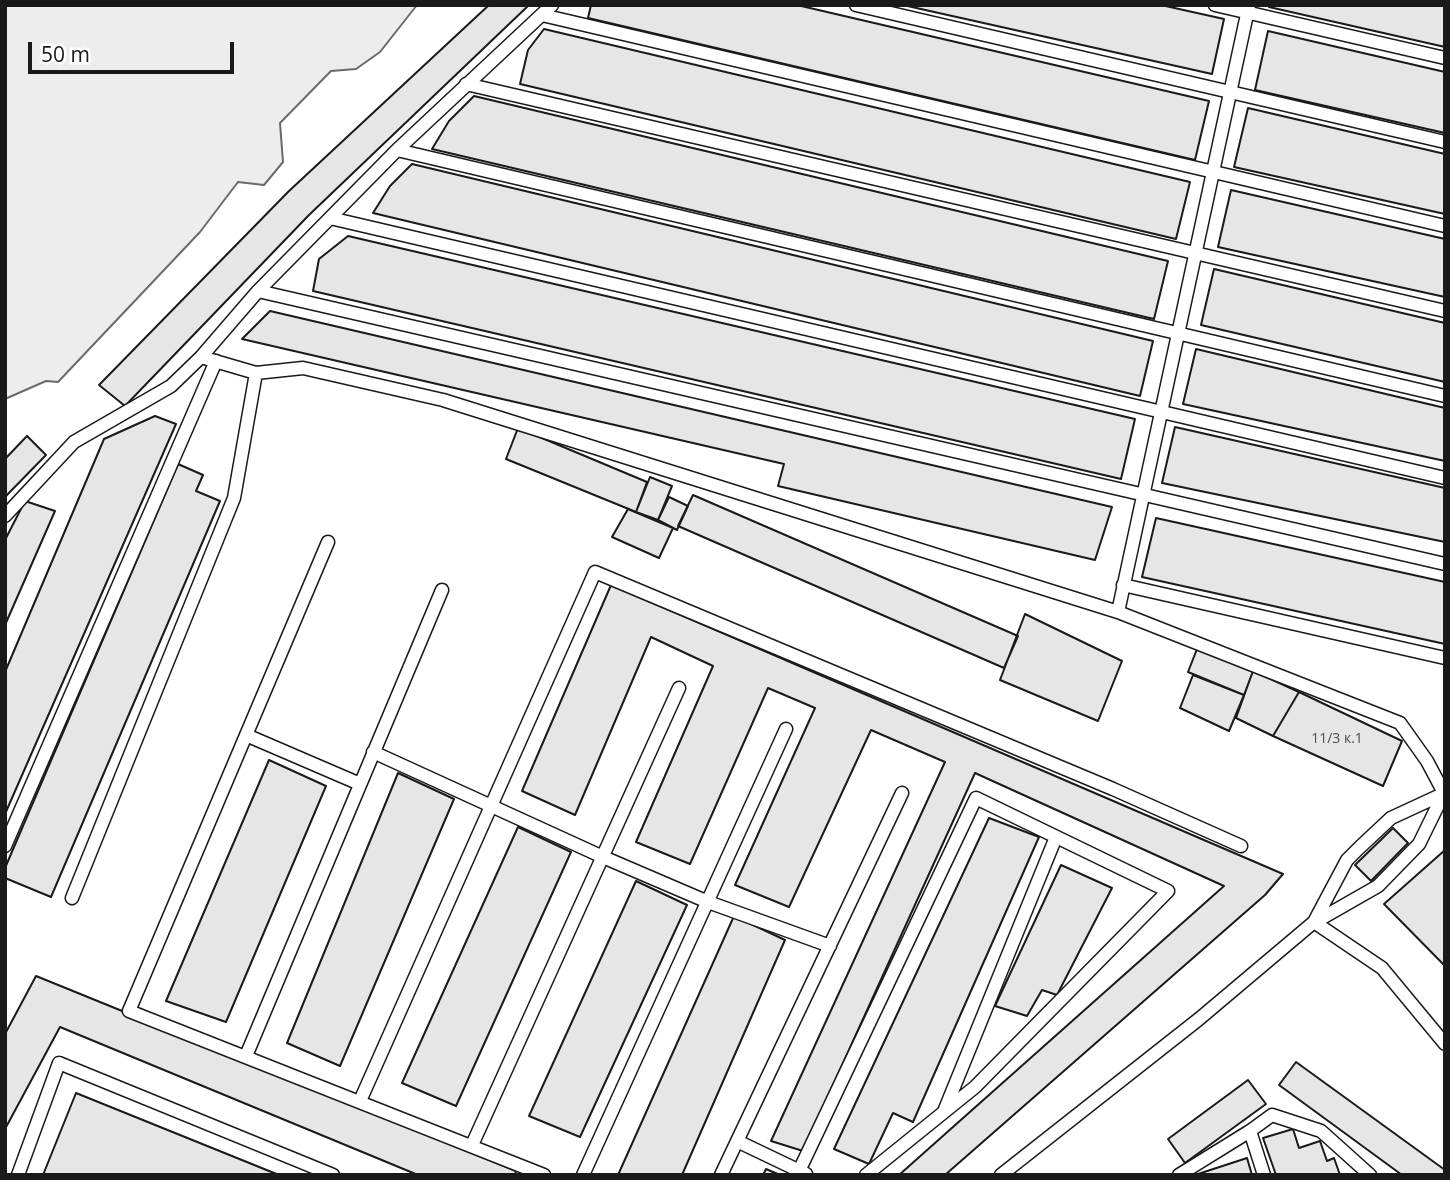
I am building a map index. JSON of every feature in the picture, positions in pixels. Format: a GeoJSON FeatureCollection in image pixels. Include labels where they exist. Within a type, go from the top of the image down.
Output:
{"type":"FeatureCollection","features":[{"type":"Feature","properties":{"kind":"lane"},"geometry":{"type":"LineString","coordinates":[[5,516],[74,442],[171,386],[201,357],[258,291],[397,150],[552,5]]}},
{"type":"Feature","properties":{"kind":"lane"},"geometry":{"type":"LineString","coordinates":[[856,5],[1445,142]]}},
{"type":"Feature","properties":{"kind":"lane"},"geometry":{"type":"LineString","coordinates":[[1215,5],[1249,9],[1445,58]]}},
{"type":"Feature","properties":{"kind":"lane"},"geometry":{"type":"LineString","coordinates":[[1118,612],[1249,9]]}},
{"type":"Feature","properties":{"kind":"lane"},"geometry":{"type":"LineString","coordinates":[[542,15],[1445,226]]}},
{"type":"Feature","properties":{"kind":"lane"},"geometry":{"type":"LineString","coordinates":[[466,84],[1445,312]]}},
{"type":"Feature","properties":{"kind":"lane"},"geometry":{"type":"LineString","coordinates":[[397,150],[1445,396]]}},
{"type":"Feature","properties":{"kind":"lane"},"geometry":{"type":"LineString","coordinates":[[330,218],[1445,478]]}},
{"type":"Feature","properties":{"kind":"lane"},"geometry":{"type":"LineString","coordinates":[[258,291],[1445,565]]}},
{"type":"Feature","properties":{"kind":"lane"},"geometry":{"type":"LineString","coordinates":[[201,357],[256,373],[303,368],[443,400],[1118,612],[1400,723],[1427,761],[1444,793]]}},
{"type":"Feature","properties":{"kind":"lane"},"geometry":{"type":"LineString","coordinates":[[5,846],[216,361]]}},
{"type":"Feature","properties":{"kind":"lane"},"geometry":{"type":"LineString","coordinates":[[72,898],[234,498],[256,373]]}},
{"type":"Feature","properties":{"kind":"lane"},"geometry":{"type":"LineString","coordinates":[[328,542],[129,1011],[545,1174]]}},
{"type":"Feature","properties":{"kind":"lane"},"geometry":{"type":"LineString","coordinates":[[360,1101],[595,572],[1101,784],[1241,846]]}},
{"type":"Feature","properties":{"kind":"lane"},"geometry":{"type":"LineString","coordinates":[[1123,586],[1445,658]]}},
{"type":"Feature","properties":{"kind":"lane"},"geometry":{"type":"LineString","coordinates":[[246,1056],[442,590]]}},
{"type":"Feature","properties":{"kind":"lane"},"geometry":{"type":"LineString","coordinates":[[472,1145],[680,688]]}},
{"type":"Feature","properties":{"kind":"lane"},"geometry":{"type":"LineString","coordinates":[[583,1175],[786,729]]}},
{"type":"Feature","properties":{"kind":"lane"},"geometry":{"type":"LineString","coordinates":[[246,735],[360,783]]}},
{"type":"Feature","properties":{"kind":"lane"},"geometry":{"type":"LineString","coordinates":[[373,752],[708,902],[830,946]]}},
{"type":"Feature","properties":{"kind":"lane"},"geometry":{"type":"LineString","coordinates":[[720,1175],[902,793]]}},
{"type":"Feature","properties":{"kind":"lane"},"geometry":{"type":"LineString","coordinates":[[1001,1175],[1199,1019],[1314,922],[1378,886],[1419,844],[1444,793]]}},
{"type":"Feature","properties":{"kind":"lane"},"geometry":{"type":"LineString","coordinates":[[1314,922],[1347,860],[1359,848],[1391,818],[1444,793]]}},
{"type":"Feature","properties":{"kind":"lane"},"geometry":{"type":"LineString","coordinates":[[737,1140],[803,1173],[976,798],[1168,891],[975,1087],[866,1175]]}},
{"type":"Feature","properties":{"kind":"lane"},"geometry":{"type":"LineString","coordinates":[[944,1112],[1056,836]]}},
{"type":"Feature","properties":{"kind":"lane"},"geometry":{"type":"LineString","coordinates":[[1314,922],[1381,968],[1445,1044]]}},
{"type":"Feature","properties":{"kind":"lane"},"geometry":{"type":"LineString","coordinates":[[18,1175],[59,1063],[333,1175]]}},
{"type":"Feature","properties":{"kind":"lane"},"geometry":{"type":"LineString","coordinates":[[1179,1175],[1272,1115],[1321,1131],[1370,1175]]}},
{"type":"Feature","properties":{"kind":"lane"},"geometry":{"type":"LineString","coordinates":[[1250,1131],[1264,1175]]}},
{"type":"Feature","properties":{"kind":"shaded area"},"geometry":{"type":"Polygon","coordinates":[[[5,5],[417,5],[380,52],[356,69],[331,71],[280,123],[283,162],[264,185],[238,182],[200,232],[58,382],[46,381],[5,399],[5,5]]]}},
{"type":"Feature","properties":{"kind":"building"},"geometry":{"type":"Polygon","coordinates":[[[489,5],[529,5],[309,215],[125,406],[99,385],[289,191],[489,5]]]}},
{"type":"Feature","properties":{"kind":"building"},"geometry":{"type":"Polygon","coordinates":[[[591,5],[797,5],[1209,101],[1195,160],[588,18],[591,5]]]}},
{"type":"Feature","properties":{"kind":"building"},"geometry":{"type":"Polygon","coordinates":[[[903,5],[1161,5],[1224,19],[1212,74],[903,5]]]}},
{"type":"Feature","properties":{"kind":"building"},"geometry":{"type":"Polygon","coordinates":[[[1445,5],[1445,47],[1269,7],[1445,5]]]}},
{"type":"Feature","properties":{"kind":"building"},"geometry":{"type":"Polygon","coordinates":[[[544,29],[1190,182],[1176,239],[520,84],[528,50],[544,29]]]}},
{"type":"Feature","properties":{"kind":"building"},"geometry":{"type":"Polygon","coordinates":[[[1268,31],[1445,72],[1445,133],[1255,90],[1268,31]]]}},
{"type":"Feature","properties":{"kind":"building"},"geometry":{"type":"Polygon","coordinates":[[[474,96],[1168,261],[1154,319],[432,149],[449,121],[474,96]]]}},
{"type":"Feature","properties":{"kind":"building"},"geometry":{"type":"Polygon","coordinates":[[[1248,108],[1445,154],[1445,214],[1234,167],[1248,108]]]}},
{"type":"Feature","properties":{"kind":"building"},"geometry":{"type":"Polygon","coordinates":[[[412,164],[1153,341],[1140,396],[373,213],[390,186],[412,164]]]}},
{"type":"Feature","properties":{"kind":"building"},"geometry":{"type":"Polygon","coordinates":[[[1231,190],[1445,239],[1445,297],[1218,247],[1231,190]]]}},
{"type":"Feature","properties":{"kind":"building"},"geometry":{"type":"Polygon","coordinates":[[[348,236],[1135,419],[1121,479],[313,291],[319,259],[348,236]]]}},
{"type":"Feature","properties":{"kind":"building"},"geometry":{"type":"Polygon","coordinates":[[[1214,269],[1445,323],[1445,382],[1201,325],[1214,269]]]}},
{"type":"Feature","properties":{"kind":"building"},"geometry":{"type":"Polygon","coordinates":[[[270,311],[1112,507],[1095,560],[778,486],[784,464],[242,339],[270,311]]]}},
{"type":"Feature","properties":{"kind":"building"},"geometry":{"type":"Polygon","coordinates":[[[1196,349],[1445,408],[1445,461],[1183,404],[1196,349]]]}},
{"type":"Feature","properties":{"kind":"building"},"geometry":{"type":"Polygon","coordinates":[[[155,416],[176,424],[5,814],[5,672],[104,439],[155,416]]]}},
{"type":"Feature","properties":{"kind":"building"},"geometry":{"type":"Polygon","coordinates":[[[1175,427],[1445,488],[1445,542],[1162,483],[1175,427]]]}},
{"type":"Feature","properties":{"kind":"building"},"geometry":{"type":"Polygon","coordinates":[[[518,428],[647,482],[636,512],[506,459],[518,428]]]}},
{"type":"Feature","properties":{"kind":"building"},"geometry":{"type":"Polygon","coordinates":[[[27,436],[46,455],[5,497],[5,459],[27,436]]]}},
{"type":"Feature","properties":{"kind":"building"},"geometry":{"type":"Polygon","coordinates":[[[178,464],[203,475],[196,491],[220,501],[51,897],[5,878],[5,868],[178,464]]]}},
{"type":"Feature","properties":{"kind":"building"},"geometry":{"type":"Polygon","coordinates":[[[650,477],[672,486],[658,520],[636,512],[650,477]]]}},
{"type":"Feature","properties":{"kind":"building"},"geometry":{"type":"Polygon","coordinates":[[[693,495],[1018,636],[1004,668],[678,526],[693,495]]]}},
{"type":"Feature","properties":{"kind":"building"},"geometry":{"type":"Polygon","coordinates":[[[669,497],[688,506],[677,530],[658,520],[669,497]]]}},
{"type":"Feature","properties":{"kind":"building"},"geometry":{"type":"Polygon","coordinates":[[[25,501],[55,511],[5,625],[5,540],[25,501]]]}},
{"type":"Feature","properties":{"kind":"building"},"geometry":{"type":"Polygon","coordinates":[[[628,509],[673,528],[659,558],[612,537],[628,509]]]}},
{"type":"Feature","properties":{"kind":"building"},"geometry":{"type":"Polygon","coordinates":[[[1156,518],[1445,582],[1445,644],[1142,577],[1156,518]]]}},
{"type":"Feature","properties":{"kind":"building"},"geometry":{"type":"Polygon","coordinates":[[[611,585],[1283,874],[1265,895],[945,1175],[899,1175],[1224,886],[975,773],[803,1151],[771,1141],[945,762],[871,730],[789,907],[735,885],[815,708],[768,688],[690,864],[636,842],[713,666],[651,637],[575,815],[522,791],[611,585]]]}},
{"type":"Feature","properties":{"kind":"building"},"geometry":{"type":"Polygon","coordinates":[[[1025,614],[1122,661],[1098,721],[1000,680],[1025,614]]]}},
{"type":"Feature","properties":{"kind":"building"},"geometry":{"type":"Polygon","coordinates":[[[1197,649],[1253,671],[1244,695],[1188,672],[1197,649]]]}},
{"type":"Feature","properties":{"kind":"building"},"geometry":{"type":"Polygon","coordinates":[[[1253,671],[1299,692],[1273,736],[1236,718],[1253,671]]]}},
{"type":"Feature","properties":{"kind":"building"},"geometry":{"type":"Polygon","coordinates":[[[1193,675],[1244,695],[1229,731],[1180,708],[1193,675]]]}},
{"type":"Feature","properties":{"kind":"building"},"geometry":{"type":"Polygon","coordinates":[[[1299,692],[1402,741],[1383,786],[1273,736],[1299,692]]]}},
{"type":"Feature","properties":{"kind":"building"},"geometry":{"type":"Polygon","coordinates":[[[269,760],[326,786],[226,1022],[166,1001],[269,760]]]}},
{"type":"Feature","properties":{"kind":"building"},"geometry":{"type":"Polygon","coordinates":[[[398,773],[454,799],[340,1066],[287,1043],[398,773]]]}},
{"type":"Feature","properties":{"kind":"building"},"geometry":{"type":"Polygon","coordinates":[[[989,818],[1039,837],[913,1122],[893,1113],[869,1164],[834,1149],[989,818]]]}},
{"type":"Feature","properties":{"kind":"building"},"geometry":{"type":"Polygon","coordinates":[[[518,827],[571,852],[456,1106],[402,1083],[518,827]]]}},
{"type":"Feature","properties":{"kind":"building"},"geometry":{"type":"Polygon","coordinates":[[[1393,828],[1408,843],[1371,881],[1355,865],[1393,828]]]}},
{"type":"Feature","properties":{"kind":"building"},"geometry":{"type":"Polygon","coordinates":[[[1445,850],[1445,966],[1384,904],[1445,850]]]}},
{"type":"Feature","properties":{"kind":"building"},"geometry":{"type":"Polygon","coordinates":[[[1061,865],[1112,888],[1057,995],[1042,990],[1027,1016],[995,1006],[1061,865]]]}},
{"type":"Feature","properties":{"kind":"building"},"geometry":{"type":"Polygon","coordinates":[[[636,881],[687,905],[580,1137],[529,1116],[636,881]]]}},
{"type":"Feature","properties":{"kind":"building"},"geometry":{"type":"Polygon","coordinates":[[[734,916],[785,940],[682,1175],[618,1175],[734,916]]]}},
{"type":"Feature","properties":{"kind":"building"},"geometry":{"type":"Polygon","coordinates":[[[36,976],[516,1171],[515,1175],[418,1175],[60,1027],[5,1129],[5,1034],[36,976]]]}},
{"type":"Feature","properties":{"kind":"building"},"geometry":{"type":"Polygon","coordinates":[[[1296,1062],[1445,1170],[1445,1175],[1402,1175],[1279,1085],[1296,1062]]]}},
{"type":"Feature","properties":{"kind":"building"},"geometry":{"type":"Polygon","coordinates":[[[1248,1080],[1266,1104],[1185,1163],[1168,1139],[1248,1080]]]}},
{"type":"Feature","properties":{"kind":"building"},"geometry":{"type":"Polygon","coordinates":[[[76,1093],[279,1175],[43,1175],[76,1093]]]}},
{"type":"Feature","properties":{"kind":"building"},"geometry":{"type":"Polygon","coordinates":[[[1293,1129],[1299,1148],[1320,1141],[1327,1161],[1334,1158],[1340,1175],[1276,1175],[1263,1138],[1293,1129]]]}},
{"type":"Feature","properties":{"kind":"building"},"geometry":{"type":"Polygon","coordinates":[[[1247,1158],[1252,1175],[1195,1175],[1247,1158]]]}},
{"type":"Feature","properties":{"kind":"building"},"geometry":{"type":"Polygon","coordinates":[[[766,1169],[780,1175],[763,1175],[766,1169]]]}}]}
